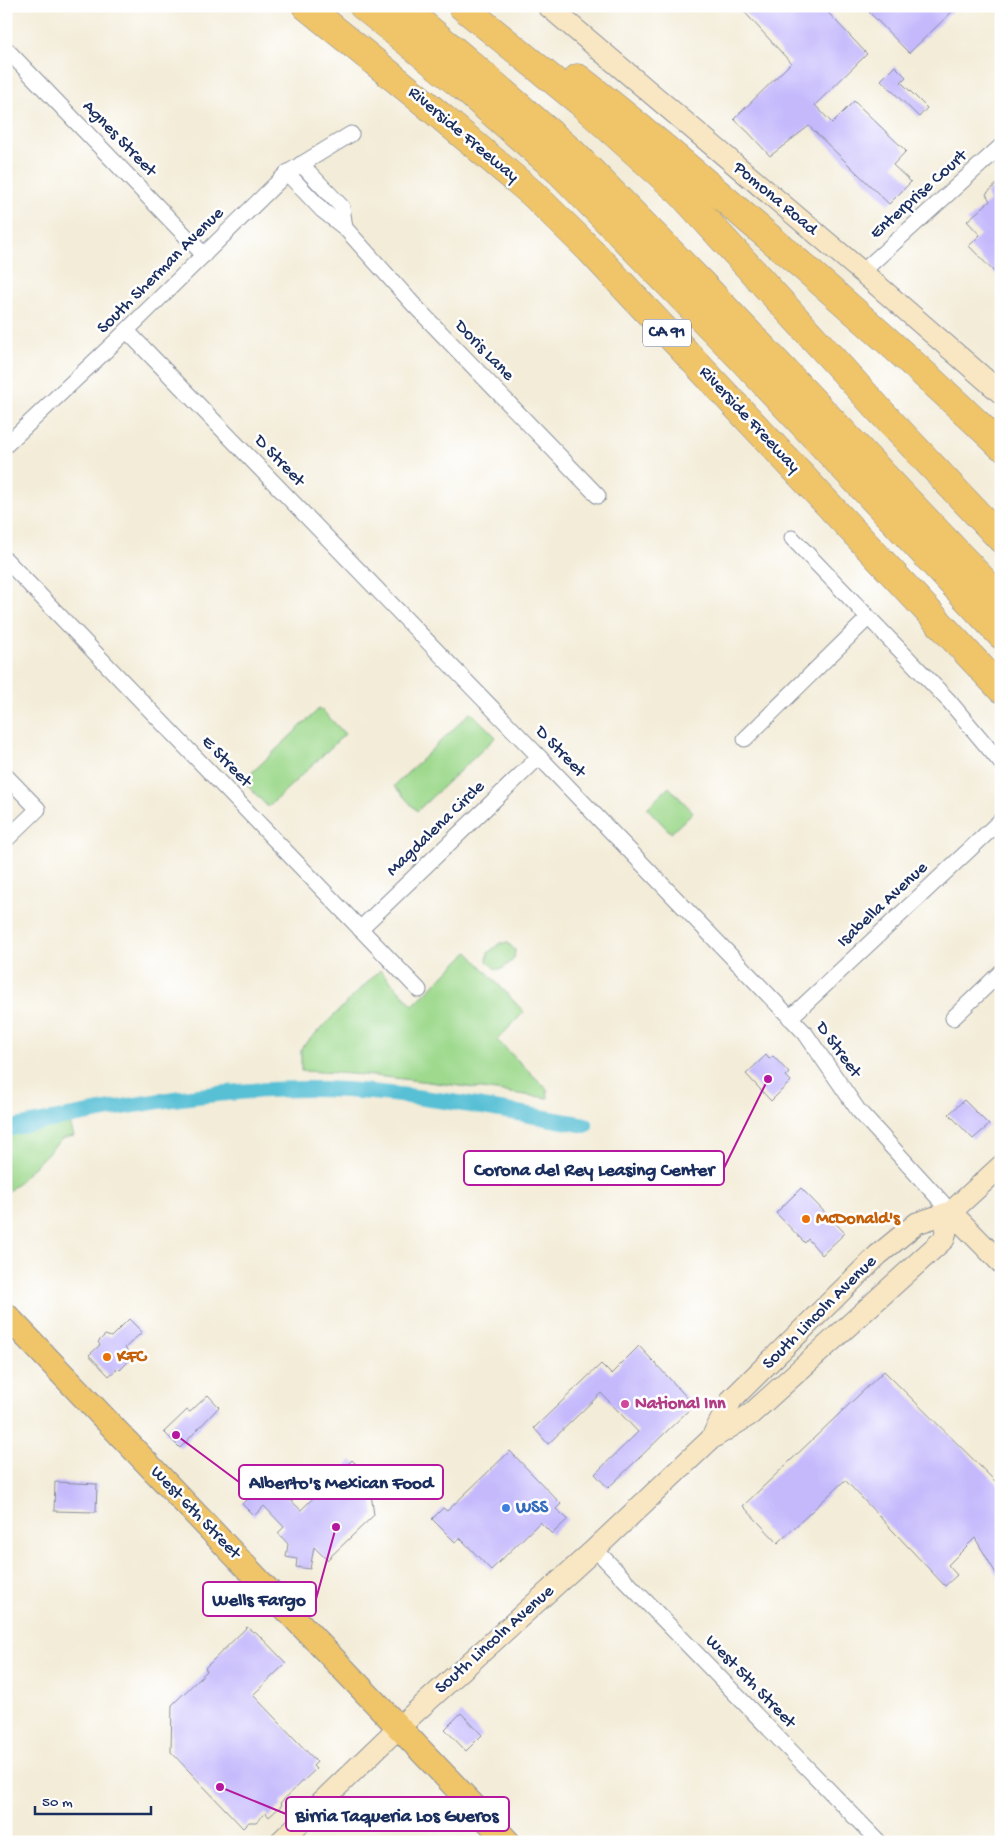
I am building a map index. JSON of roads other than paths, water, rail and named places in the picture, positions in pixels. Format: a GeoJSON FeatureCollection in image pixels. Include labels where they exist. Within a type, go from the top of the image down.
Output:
{"type":"FeatureCollection","features":[{"type":"Feature","properties":{"kind":"highway","name":"Riverside Freeway"},"geometry":{"type":"LineString","coordinates":[[306,6],[533,194],[590,250],[1001,689]]}},
{"type":"Feature","properties":{"kind":"highway"},"geometry":{"type":"LineString","coordinates":[[363,6],[464,87],[559,171],[740,357],[1001,635]]}},
{"type":"Feature","properties":{"kind":"highway"},"geometry":{"type":"LineString","coordinates":[[401,6],[572,153],[711,293],[1001,599]]}},
{"type":"Feature","properties":{"kind":"highway"},"geometry":{"type":"LineString","coordinates":[[462,6],[580,102],[681,193],[882,413],[1001,539]]}},
{"type":"Feature","properties":{"kind":"highway"},"geometry":{"type":"LineString","coordinates":[[477,6],[526,39],[636,123],[812,273],[933,381],[1001,446]]}},
{"type":"Feature","properties":{"kind":"main road","name":"Pomona Road"},"geometry":{"type":"LineString","coordinates":[[548,6],[1001,392]]}},
{"type":"Feature","properties":{"kind":"main road","name":"South Lincoln Avenue"},"geometry":{"type":"LineString","coordinates":[[711,1439],[732,1399],[878,1255],[918,1223],[951,1212],[1001,1166]]}},
{"type":"Feature","properties":{"kind":"main road","name":"South Lincoln Avenue"},"geometry":{"type":"LineString","coordinates":[[280,1842],[399,1727],[595,1549],[711,1439],[751,1414],[944,1239],[951,1212]]}},
{"type":"Feature","properties":{"kind":"main road"},"geometry":{"type":"LineString","coordinates":[[951,1212],[1001,1263]]}},
{"type":"Feature","properties":{"kind":"main road","name":"West 6th Street"},"geometry":{"type":"LineString","coordinates":[[6,1316],[508,1842]]}},
{"type":"Feature","properties":{"kind":"street","name":"Agnes Street"},"geometry":{"type":"LineString","coordinates":[[6,49],[204,255]]}},
{"type":"Feature","properties":{"kind":"street","name":"South Sherman Avenue"},"geometry":{"type":"LineString","coordinates":[[6,445],[127,331],[287,173],[351,134]]}},
{"type":"Feature","properties":{"kind":"street","name":"Enterprise Court"},"geometry":{"type":"LineString","coordinates":[[862,272],[1001,146]]}},
{"type":"Feature","properties":{"kind":"street","name":"Doris Lane"},"geometry":{"type":"LineString","coordinates":[[300,164],[342,207],[345,228]]}},
{"type":"Feature","properties":{"kind":"street","name":"Doris Lane"},"geometry":{"type":"LineString","coordinates":[[287,173],[322,210],[345,228],[465,359],[598,496]]}},
{"type":"Feature","properties":{"kind":"street","name":"D Street"},"geometry":{"type":"LineString","coordinates":[[127,331],[805,1033],[858,1110],[951,1212]]}},
{"type":"Feature","properties":{"kind":"street"},"geometry":{"type":"LineString","coordinates":[[792,538],[948,701],[1001,763]]}},
{"type":"Feature","properties":{"kind":"street","name":"E Street"},"geometry":{"type":"LineString","coordinates":[[6,560],[419,990]]}},
{"type":"Feature","properties":{"kind":"street"},"geometry":{"type":"LineString","coordinates":[[745,739],[868,618]]}},
{"type":"Feature","properties":{"kind":"street","name":"Magdalena Circle"},"geometry":{"type":"LineString","coordinates":[[360,929],[539,756]]}},
{"type":"Feature","properties":{"kind":"street"},"geometry":{"type":"LineString","coordinates":[[6,776],[38,809],[6,840]]}},
{"type":"Feature","properties":{"kind":"street","name":"Isabella Avenue"},"geometry":{"type":"LineString","coordinates":[[790,1018],[1001,820]]}},
{"type":"Feature","properties":{"kind":"street"},"geometry":{"type":"LineString","coordinates":[[953,1018],[1001,972]]}},
{"type":"Feature","properties":{"kind":"street","name":"West 5th Street"},"geometry":{"type":"LineString","coordinates":[[595,1549],[878,1842]]}},
{"type":"Feature","properties":{"kind":"waterway"},"geometry":{"type":"LineString","coordinates":[[6,1129],[174,1099],[260,1090],[302,1089],[375,1092],[465,1104],[585,1125]]}},
{"type":"Feature","properties":{"kind":"place","name":"Corona del Rey Leasing Center"},"geometry":{"type":"Point","coordinates":[768,1079]}},
{"type":"Feature","properties":{"kind":"place","name":"McDonald's"},"geometry":{"type":"Point","coordinates":[806,1219]}},
{"type":"Feature","properties":{"kind":"place","name":"KFC"},"geometry":{"type":"Point","coordinates":[107,1357]}},
{"type":"Feature","properties":{"kind":"place","name":"National Inn"},"geometry":{"type":"Point","coordinates":[625,1404]}},
{"type":"Feature","properties":{"kind":"place","name":"Alberto's Mexican Food"},"geometry":{"type":"Point","coordinates":[176,1435]}},
{"type":"Feature","properties":{"kind":"place","name":"WSS"},"geometry":{"type":"Point","coordinates":[506,1508]}},
{"type":"Feature","properties":{"kind":"place","name":"Wells Fargo"},"geometry":{"type":"Point","coordinates":[336,1527]}},
{"type":"Feature","properties":{"kind":"place","name":"Birria Taqueria Los Gueros"},"geometry":{"type":"Point","coordinates":[220,1787]}}]}
